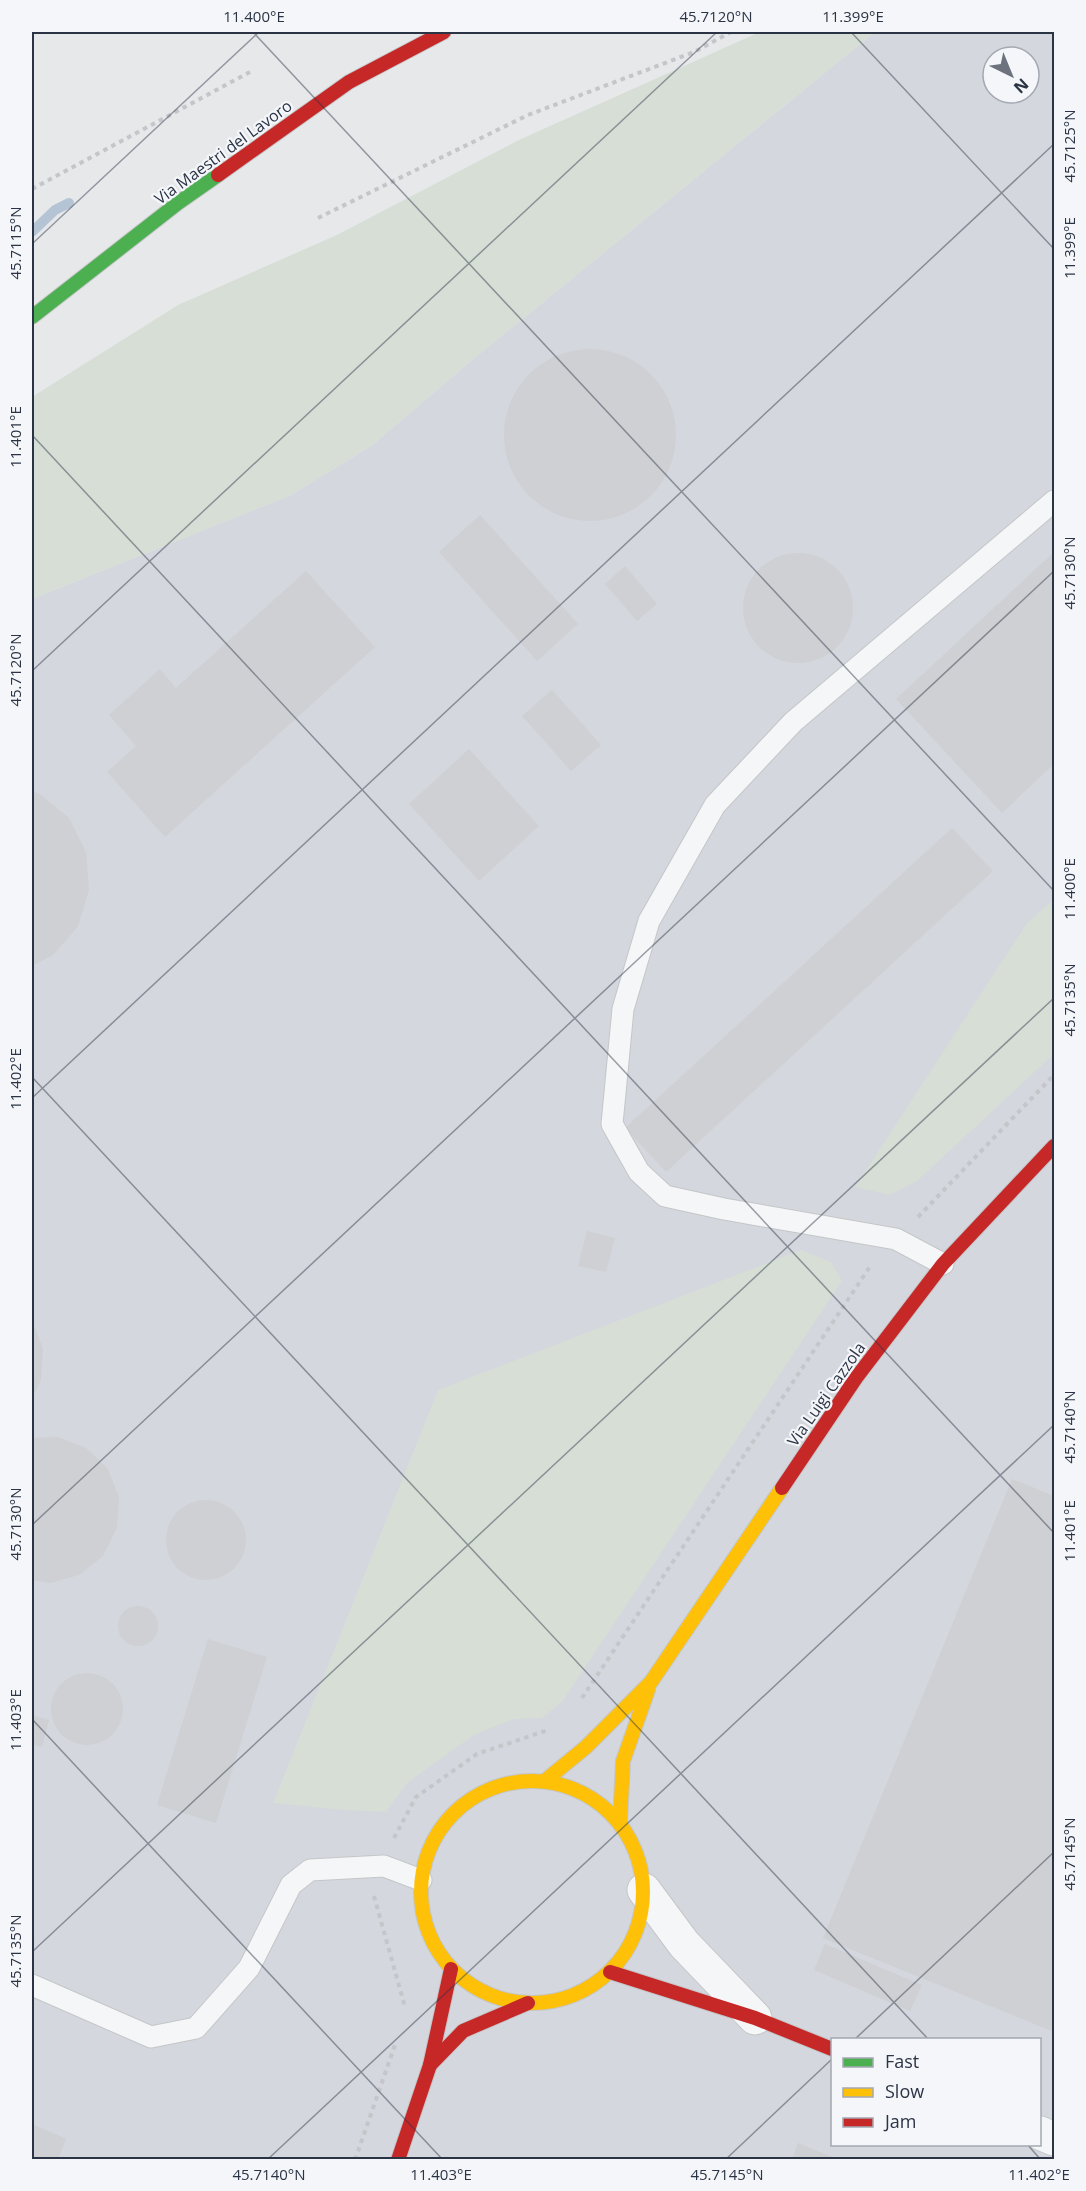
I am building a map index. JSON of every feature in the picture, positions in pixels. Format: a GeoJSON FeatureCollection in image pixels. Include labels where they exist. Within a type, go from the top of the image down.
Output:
{"type":"FeatureCollection","features":[{"type":"Feature","properties":{"kind":"main road","name":"Via Maestri del Lavoro"},"geometry":{"type":"LineString","coordinates":[[32,317],[178,203],[349,82],[444,32]]}},
{"type":"Feature","properties":{"kind":"main road","name":"Via Luigi Cazzola"},"geometry":{"type":"LineString","coordinates":[[546,1780],[586,1747],[651,1682],[856,1378],[943,1264],[1054,1146]]}},
{"type":"Feature","properties":{"kind":"main road","name":"Via Luigi Cazzola"},"geometry":{"type":"LineString","coordinates":[[620,1822],[623,1761],[651,1682]]}},
{"type":"Feature","properties":{"kind":"main road"},"geometry":{"type":"LineString","coordinates":[[546,1780],[574,1788],[600,1802],[620,1822],[638,1854],[644,1890],[640,1920],[629,1948],[610,1972],[586,1990],[558,2001],[528,2003],[491,1995],[473,1987],[451,1969],[433,1942],[422,1912],[421,1880],[430,1846],[450,1816],[459,1808],[478,1794],[511,1782],[546,1780]]}},
{"type":"Feature","properties":{"kind":"main road"},"geometry":{"type":"LineString","coordinates":[[398,2160],[430,2065],[451,1969]]}},
{"type":"Feature","properties":{"kind":"main road"},"geometry":{"type":"LineString","coordinates":[[610,1972],[755,2018],[831,2049]]}},
{"type":"Feature","properties":{"kind":"main road"},"geometry":{"type":"LineString","coordinates":[[430,2065],[463,2031],[528,2003]]}},
{"type":"Feature","properties":{"kind":"street"},"geometry":{"type":"LineString","coordinates":[[644,1890],[684,1944],[755,2018]]}},
{"type":"Feature","properties":{"kind":"lane"},"geometry":{"type":"LineString","coordinates":[[943,1264],[896,1239],[724,1209],[665,1196],[639,1172],[612,1124],[623,1010],[649,921],[715,805],[793,722],[1054,501]]}},
{"type":"Feature","properties":{"kind":"lane"},"geometry":{"type":"LineString","coordinates":[[32,1985],[151,2037],[195,2028],[249,1968],[291,1885],[310,1870],[384,1866],[421,1880]]}},
{"type":"Feature","properties":{"kind":"path"},"geometry":{"type":"LineString","coordinates":[[318,218],[528,115],[694,52],[731,32]]}},
{"type":"Feature","properties":{"kind":"path"},"geometry":{"type":"LineString","coordinates":[[32,189],[250,72]]}},
{"type":"Feature","properties":{"kind":"path"},"geometry":{"type":"LineString","coordinates":[[579,1702],[868,1268],[1054,1075]]}},
{"type":"Feature","properties":{"kind":"path"},"geometry":{"type":"LineString","coordinates":[[406,2012],[373,1895],[397,1829],[416,1797],[477,1754],[553,1728]]}},
{"type":"Feature","properties":{"kind":"path"},"geometry":{"type":"LineString","coordinates":[[355,2160],[399,2033]]}},
{"type":"Feature","properties":{"kind":"shaded area"},"geometry":{"type":"Polygon","coordinates":[[[760,32],[875,32],[472,360],[371,446],[291,495],[32,599],[32,397],[178,305],[337,235],[519,140],[760,32]]]}},
{"type":"Feature","properties":{"kind":"shaded area"},"geometry":{"type":"Polygon","coordinates":[[[875,32],[1054,32],[1054,2159],[32,2160],[32,599],[291,495],[371,446],[472,360],[875,32]]]}},
{"type":"Feature","properties":{"kind":"shaded area"},"geometry":{"type":"Polygon","coordinates":[[[1054,899],[1054,1054],[917,1181],[890,1195],[855,1187],[1027,923],[1054,899]]]}},
{"type":"Feature","properties":{"kind":"shaded area"},"geometry":{"type":"Polygon","coordinates":[[[801,1250],[831,1262],[842,1281],[562,1702],[542,1718],[514,1719],[474,1735],[407,1783],[386,1812],[273,1803],[438,1390],[801,1250]]]}},
{"type":"Feature","properties":{"kind":"building"},"geometry":{"type":"Polygon","coordinates":[[[590,349],[623,356],[651,374],[669,402],[676,435],[669,468],[651,496],[623,514],[590,521],[557,514],[529,496],[511,468],[504,435],[511,402],[529,374],[557,356],[590,349]]]}},
{"type":"Feature","properties":{"kind":"building"},"geometry":{"type":"Polygon","coordinates":[[[480,515],[578,624],[537,661],[439,552],[480,515]]]}},
{"type":"Feature","properties":{"kind":"building"},"geometry":{"type":"Polygon","coordinates":[[[1054,552],[1054,764],[1002,813],[896,699],[1054,552]]]}},
{"type":"Feature","properties":{"kind":"building"},"geometry":{"type":"Polygon","coordinates":[[[798,553],[819,557],[837,569],[849,587],[853,608],[849,629],[837,647],[819,659],[798,663],[777,659],[759,647],[747,629],[743,608],[747,587],[759,569],[777,557],[798,553]]]}},
{"type":"Feature","properties":{"kind":"building"},"geometry":{"type":"Polygon","coordinates":[[[625,566],[657,604],[637,621],[605,584],[625,566]]]}},
{"type":"Feature","properties":{"kind":"building"},"geometry":{"type":"Polygon","coordinates":[[[306,571],[375,647],[165,837],[107,772],[136,746],[109,715],[160,669],[176,688],[306,571]]]}},
{"type":"Feature","properties":{"kind":"building"},"geometry":{"type":"Polygon","coordinates":[[[552,690],[601,745],[571,771],[522,716],[552,690]]]}},
{"type":"Feature","properties":{"kind":"building"},"geometry":{"type":"Polygon","coordinates":[[[469,749],[539,826],[479,881],[409,804],[469,749]]]}},
{"type":"Feature","properties":{"kind":"building"},"geometry":{"type":"Polygon","coordinates":[[[32,791],[40,794],[69,818],[86,852],[89,890],[78,926],[53,955],[32,966],[32,791]]]}},
{"type":"Feature","properties":{"kind":"building"},"geometry":{"type":"Polygon","coordinates":[[[952,828],[993,871],[666,1172],[625,1128],[952,828]]]}},
{"type":"Feature","properties":{"kind":"building"},"geometry":{"type":"Polygon","coordinates":[[[587,1231],[615,1238],[606,1272],[578,1266],[587,1231]]]}},
{"type":"Feature","properties":{"kind":"building"},"geometry":{"type":"Polygon","coordinates":[[[32,1320],[43,1349],[41,1380],[32,1398],[32,1320]]]}},
{"type":"Feature","properties":{"kind":"building"},"geometry":{"type":"Polygon","coordinates":[[[58,1437],[86,1448],[108,1469],[119,1498],[117,1528],[103,1556],[79,1575],[50,1583],[32,1580],[32,1438],[58,1437]]]}},
{"type":"Feature","properties":{"kind":"building"},"geometry":{"type":"Polygon","coordinates":[[[1012,1479],[1054,1496],[1054,2032],[823,1938],[1012,1479]]]}},
{"type":"Feature","properties":{"kind":"building"},"geometry":{"type":"Polygon","coordinates":[[[206,1500],[221,1503],[234,1512],[243,1525],[246,1540],[243,1555],[234,1568],[221,1577],[206,1580],[191,1577],[178,1568],[169,1555],[166,1540],[169,1525],[178,1512],[191,1503],[206,1500]]]}},
{"type":"Feature","properties":{"kind":"building"},"geometry":{"type":"Polygon","coordinates":[[[138,1606],[146,1607],[152,1612],[157,1618],[157,1634],[152,1640],[146,1645],[138,1646],[130,1645],[124,1640],[119,1634],[118,1626],[119,1618],[124,1612],[130,1607],[138,1606]]]}},
{"type":"Feature","properties":{"kind":"building"},"geometry":{"type":"Polygon","coordinates":[[[208,1639],[267,1657],[216,1823],[157,1805],[208,1639]]]}},
{"type":"Feature","properties":{"kind":"building"},"geometry":{"type":"Polygon","coordinates":[[[87,1673],[107,1679],[117,1689],[123,1709],[117,1729],[107,1739],[87,1745],[67,1739],[57,1729],[51,1709],[57,1689],[67,1679],[87,1673]]]}},
{"type":"Feature","properties":{"kind":"building"},"geometry":{"type":"Polygon","coordinates":[[[32,1715],[49,1720],[42,1747],[32,1744],[32,1715]]]}},
{"type":"Feature","properties":{"kind":"building"},"geometry":{"type":"Polygon","coordinates":[[[825,1944],[922,1985],[910,2011],[814,1970],[825,1944]]]}},
{"type":"Feature","properties":{"kind":"building"},"geometry":{"type":"Polygon","coordinates":[[[32,2124],[66,2139],[58,2160],[32,2160],[32,2124]]]}},
{"type":"Feature","properties":{"kind":"building"},"geometry":{"type":"Polygon","coordinates":[[[798,2143],[837,2159],[837,2160],[792,2160],[798,2143]]]}},
{"type":"Feature","properties":{"kind":"waterway"},"geometry":{"type":"LineString","coordinates":[[32,232],[55,210],[69,203]]}},
{"type":"Feature","properties":{"kind":"traffic: fast"},"geometry":{"type":"LineString","coordinates":[[32,317],[178,203],[218,175]]}},
{"type":"Feature","properties":{"kind":"traffic: slow"},"geometry":{"type":"LineString","coordinates":[[546,1780],[586,1747],[651,1682],[782,1488]]}},
{"type":"Feature","properties":{"kind":"traffic: slow"},"geometry":{"type":"LineString","coordinates":[[620,1822],[623,1761],[648,1690]]}},
{"type":"Feature","properties":{"kind":"traffic: slow"},"geometry":{"type":"LineString","coordinates":[[521,1781],[543,1781],[575,1789],[611,1813],[635,1849],[641,1870],[643,1892],[641,1914],[635,1935],[611,1971],[575,1995],[543,2003],[521,2003],[489,1995],[461,1978],[446,1963],[429,1935],[421,1903],[421,1881],[429,1849],[446,1821],[461,1806],[489,1789],[521,1781]]}},
{"type":"Feature","properties":{"kind":"traffic: jam"},"geometry":{"type":"LineString","coordinates":[[218,175],[349,82],[444,32]]}},
{"type":"Feature","properties":{"kind":"traffic: jam"},"geometry":{"type":"LineString","coordinates":[[782,1488],[856,1378],[943,1264],[1054,1146]]}},
{"type":"Feature","properties":{"kind":"traffic: jam"},"geometry":{"type":"LineString","coordinates":[[398,2160],[430,2065],[451,1969]]}},
{"type":"Feature","properties":{"kind":"traffic: jam"},"geometry":{"type":"LineString","coordinates":[[610,1972],[755,2018],[831,2049]]}},
{"type":"Feature","properties":{"kind":"traffic: jam"},"geometry":{"type":"LineString","coordinates":[[430,2065],[463,2031],[528,2003]]}}]}
